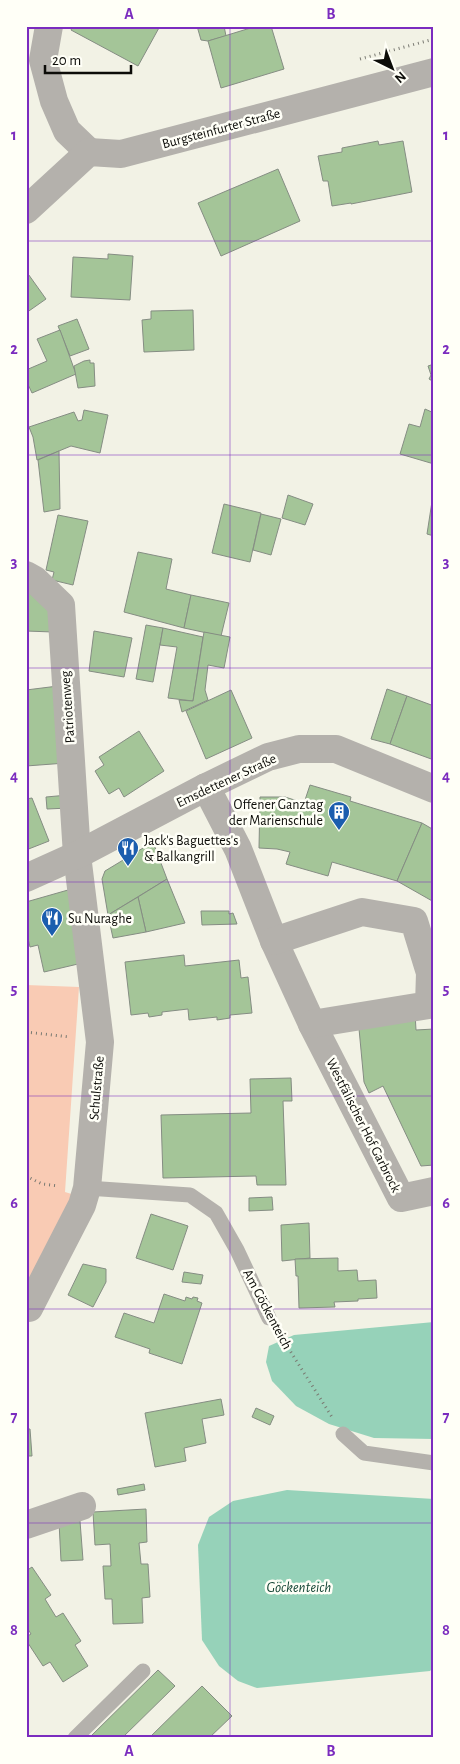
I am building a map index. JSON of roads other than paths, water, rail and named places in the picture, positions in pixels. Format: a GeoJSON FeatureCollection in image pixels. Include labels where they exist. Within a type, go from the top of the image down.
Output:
{"type":"FeatureCollection","features":[{"type":"Feature","properties":{"kind":"street"},"geometry":{"type":"LineString","coordinates":[[26,210],[89,152],[68,131],[35,57],[49,26]]}},
{"type":"Feature","properties":{"kind":"street","name":"Burgsteinfurter Straße"},"geometry":{"type":"LineString","coordinates":[[89,152],[121,154],[434,72]]}},
{"type":"Feature","properties":{"kind":"street","name":"Patriotenweg"},"geometry":{"type":"LineString","coordinates":[[26,576],[35,580],[61,605],[76,855]]}},
{"type":"Feature","properties":{"kind":"street","name":"Emsdettener Straße"},"geometry":{"type":"LineString","coordinates":[[26,878],[76,855],[268,757],[299,749],[336,749],[434,789]]}},
{"type":"Feature","properties":{"kind":"street","name":"Westfälischer Hof Garbrock"},"geometry":{"type":"LineString","coordinates":[[206,787],[238,849],[274,941],[312,1024],[401,1198],[434,1191]]}},
{"type":"Feature","properties":{"kind":"street","name":"Schulstraße"},"geometry":{"type":"LineString","coordinates":[[29,1308],[82,1205],[87,1188],[100,1042],[76,855]]}},
{"type":"Feature","properties":{"kind":"street"},"geometry":{"type":"LineString","coordinates":[[274,941],[362,912],[414,921],[430,973],[429,1005],[312,1024]]}},
{"type":"Feature","properties":{"kind":"street"},"geometry":{"type":"LineString","coordinates":[[26,1525],[82,1506]]}},
{"type":"Feature","properties":{"kind":"lane","name":"Am Göckenteich"},"geometry":{"type":"LineString","coordinates":[[87,1188],[190,1195],[216,1213],[237,1250],[269,1318]]}},
{"type":"Feature","properties":{"kind":"lane"},"geometry":{"type":"LineString","coordinates":[[342,1434],[364,1453],[434,1463]]}},
{"type":"Feature","properties":{"kind":"lane"},"geometry":{"type":"LineString","coordinates":[[75,1738],[143,1671]]}},
{"type":"Feature","properties":{"kind":"water"},"geometry":{"type":"Polygon","coordinates":[[[434,1322],[434,1439],[374,1438],[329,1424],[296,1406],[272,1381],[266,1362],[269,1346],[294,1335],[434,1322]]]}},
{"type":"Feature","properties":{"kind":"water","name":"Göckenteich"},"geometry":{"type":"Polygon","coordinates":[[[287,1490],[434,1499],[434,1667],[430,1671],[257,1688],[238,1681],[219,1666],[202,1640],[198,1545],[209,1517],[233,1501],[287,1490]]]}},
{"type":"Feature","properties":{"kind":"place","name":"Offener Ganztag der Marienschule"},"geometry":{"type":"Point","coordinates":[339,831]}},
{"type":"Feature","properties":{"kind":"place","name":"Jack's Baguettes's & Balkangrill"},"geometry":{"type":"Point","coordinates":[128,867]}},
{"type":"Feature","properties":{"kind":"place","name":"Su Nuraghe"},"geometry":{"type":"Point","coordinates":[52,937]}}]}
